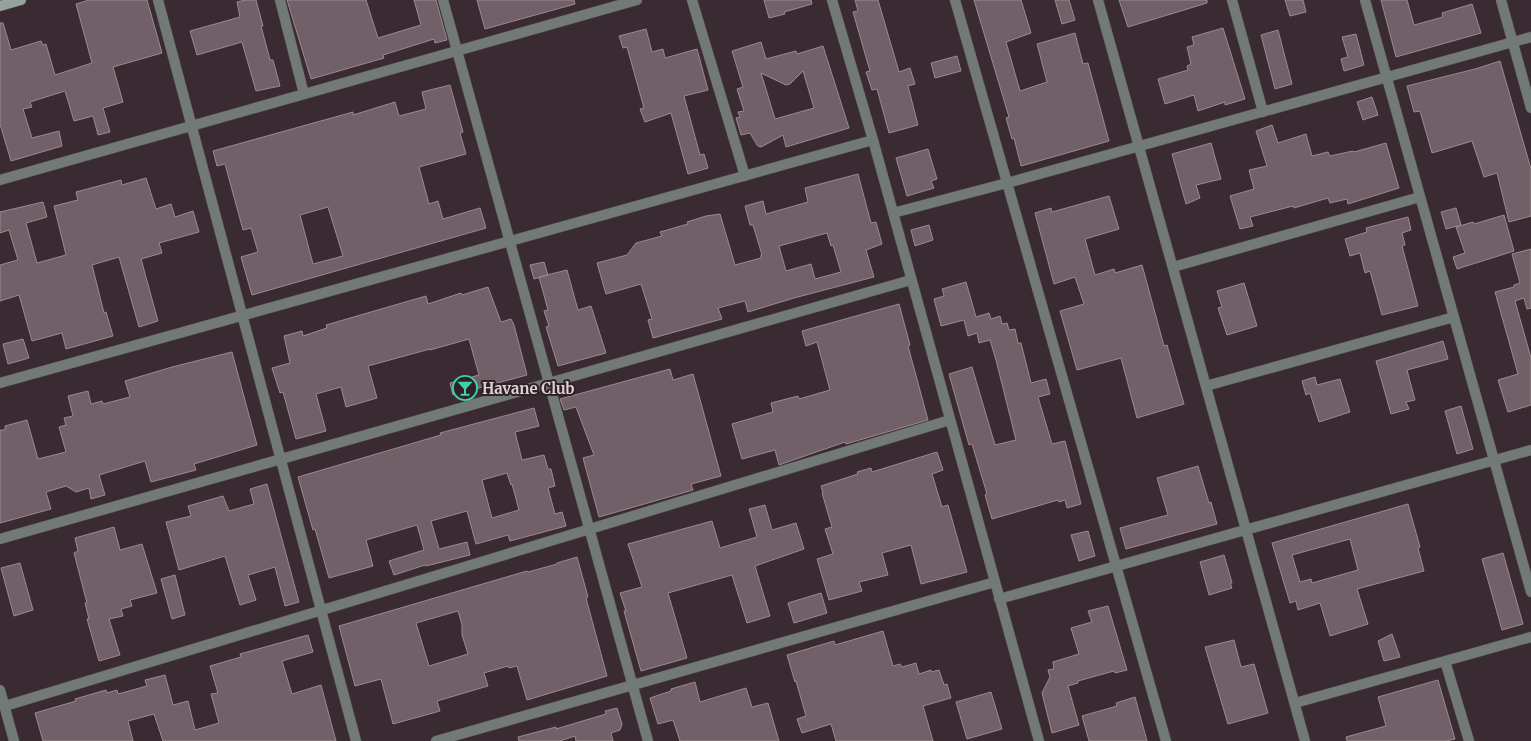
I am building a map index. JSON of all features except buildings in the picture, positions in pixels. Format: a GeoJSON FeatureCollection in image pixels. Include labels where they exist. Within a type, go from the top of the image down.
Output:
{"type":"FeatureCollection","features":[{"type":"Feature","properties":{"kind":"main road"},"geometry":{"type":"LineString","coordinates":[[0,6],[22,0]]}},
{"type":"Feature","properties":{"kind":"street"},"geometry":{"type":"LineString","coordinates":[[158,0],[356,741]]}},
{"type":"Feature","properties":{"kind":"street"},"geometry":{"type":"LineString","coordinates":[[280,0],[304,94]]}},
{"type":"Feature","properties":{"kind":"street"},"geometry":{"type":"LineString","coordinates":[[443,0],[648,741]]}},
{"type":"Feature","properties":{"kind":"street"},"geometry":{"type":"LineString","coordinates":[[0,180],[637,0]]}},
{"type":"Feature","properties":{"kind":"street"},"geometry":{"type":"LineString","coordinates":[[692,0],[745,176]]}},
{"type":"Feature","properties":{"kind":"street"},"geometry":{"type":"LineString","coordinates":[[832,0],[873,140],[1038,741]]}},
{"type":"Feature","properties":{"kind":"street"},"geometry":{"type":"LineString","coordinates":[[955,0],[1166,741]]}},
{"type":"Feature","properties":{"kind":"street"},"geometry":{"type":"LineString","coordinates":[[1098,0],[1305,741]]}},
{"type":"Feature","properties":{"kind":"street"},"geometry":{"type":"LineString","coordinates":[[1232,0],[1263,112]]}},
{"type":"Feature","properties":{"kind":"street"},"geometry":{"type":"LineString","coordinates":[[1365,0],[1531,592]]}},
{"type":"Feature","properties":{"kind":"street"},"geometry":{"type":"LineString","coordinates":[[1501,0],[1531,108]]}},
{"type":"Feature","properties":{"kind":"street"},"geometry":{"type":"LineString","coordinates":[[893,213],[1531,37]]}},
{"type":"Feature","properties":{"kind":"street"},"geometry":{"type":"LineString","coordinates":[[0,383],[873,140]]}},
{"type":"Feature","properties":{"kind":"street"},"geometry":{"type":"LineString","coordinates":[[1173,267],[1420,197]]}},
{"type":"Feature","properties":{"kind":"street"},"geometry":{"type":"LineString","coordinates":[[0,539],[911,280]]}},
{"type":"Feature","properties":{"kind":"street"},"geometry":{"type":"LineString","coordinates":[[1206,386],[1454,317]]}},
{"type":"Feature","properties":{"kind":"street"},"geometry":{"type":"LineString","coordinates":[[4,706],[950,420]]}},
{"type":"Feature","properties":{"kind":"street"},"geometry":{"type":"LineString","coordinates":[[1000,599],[1531,450]]}},
{"type":"Feature","properties":{"kind":"street"},"geometry":{"type":"LineString","coordinates":[[436,741],[995,582]]}},
{"type":"Feature","properties":{"kind":"street"},"geometry":{"type":"LineString","coordinates":[[1295,703],[1531,637]]}},
{"type":"Feature","properties":{"kind":"street"},"geometry":{"type":"LineString","coordinates":[[1445,661],[1469,741]]}},
{"type":"Feature","properties":{"kind":"street"},"geometry":{"type":"LineString","coordinates":[[0,690],[14,741]]}},
{"type":"Feature","properties":{"kind":"place","name":"Havane Club"},"geometry":{"type":"Point","coordinates":[465,388]}}]}
